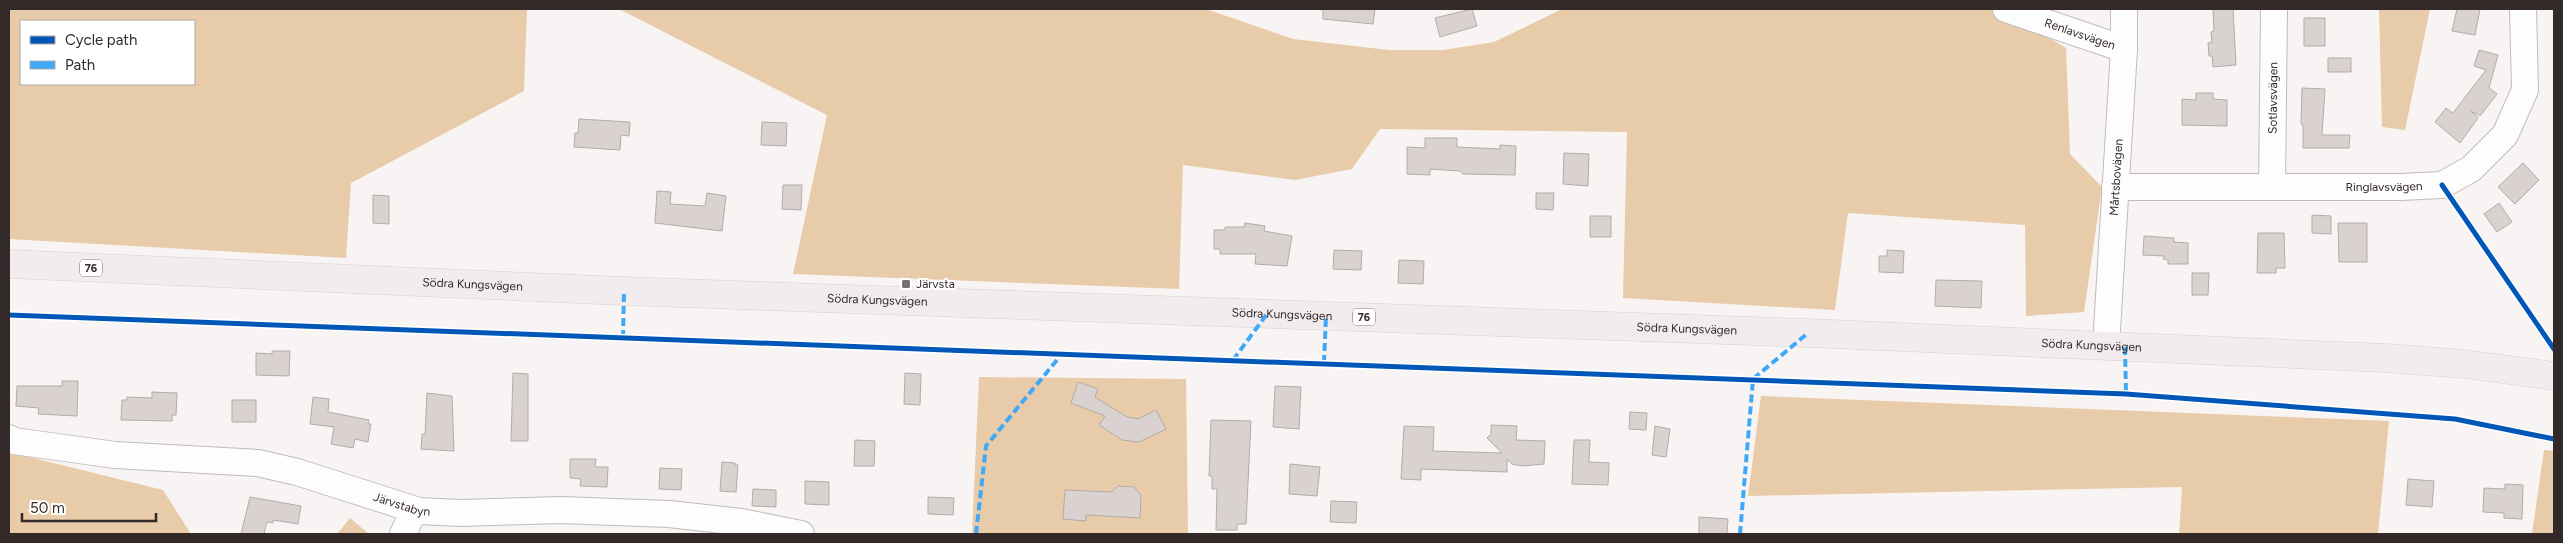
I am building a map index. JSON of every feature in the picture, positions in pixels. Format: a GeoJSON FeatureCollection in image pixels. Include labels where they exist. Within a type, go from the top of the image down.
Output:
{"type":"FeatureCollection","features":[{"type":"Feature","properties":{"kind":"main road","name":"Södra Kungsvägen"},"geometry":{"type":"LineString","coordinates":[[9,264],[624,291],[2386,358],[2465,364],[2554,376]]}},
{"type":"Feature","properties":{"kind":"street","name":"Renlavsvägen"},"geometry":{"type":"LineString","coordinates":[[2006,9],[2124,49]]}},
{"type":"Feature","properties":{"kind":"street","name":"Mårtsbovägen"},"geometry":{"type":"LineString","coordinates":[[2106,346],[2124,49],[2124,9]]}},
{"type":"Feature","properties":{"kind":"street","name":"Sotlavsvägen"},"geometry":{"type":"LineString","coordinates":[[2272,187],[2274,9]]}},
{"type":"Feature","properties":{"kind":"street","name":"Ringlavsvägen"},"geometry":{"type":"LineString","coordinates":[[2115,187],[2442,185],[2471,169],[2505,134],[2525,90],[2523,9]]}},
{"type":"Feature","properties":{"kind":"street","name":"Järvstabyn"},"geometry":{"type":"LineString","coordinates":[[9,438],[14,441],[115,455],[258,463],[297,472],[414,510],[460,513],[561,510],[669,514],[741,522],[801,534]]}},
{"type":"Feature","properties":{"kind":"street"},"geometry":{"type":"LineString","coordinates":[[403,534],[414,510]]}},
{"type":"Feature","properties":{"kind":"shaded area"},"geometry":{"type":"Polygon","coordinates":[[[9,9],[527,9],[524,91],[351,183],[346,258],[9,239],[9,9]]]}},
{"type":"Feature","properties":{"kind":"shaded area"},"geometry":{"type":"Polygon","coordinates":[[[619,9],[1206,9],[1293,39],[1389,50],[1443,50],[1494,42],[1562,9],[2028,9],[2028,25],[2066,48],[2070,154],[2102,187],[2084,312],[2026,316],[2025,225],[1848,213],[1835,310],[1623,298],[1627,132],[1380,129],[1352,169],[1295,180],[1183,165],[1179,289],[793,274],[827,115],[619,9]]]}},
{"type":"Feature","properties":{"kind":"shaded area"},"geometry":{"type":"Polygon","coordinates":[[[2379,9],[2430,9],[2405,130],[2382,127],[2379,9]]]}},
{"type":"Feature","properties":{"kind":"shaded area"},"geometry":{"type":"Polygon","coordinates":[[[979,377],[1186,379],[1188,534],[972,534],[979,377]]]}},
{"type":"Feature","properties":{"kind":"shaded area"},"geometry":{"type":"Polygon","coordinates":[[[1761,396],[2389,421],[2378,534],[2179,534],[2182,487],[1748,496],[1761,396]]]}},
{"type":"Feature","properties":{"kind":"shaded area"},"geometry":{"type":"Polygon","coordinates":[[[2544,450],[2554,451],[2554,534],[2532,534],[2544,450]]]}},
{"type":"Feature","properties":{"kind":"shaded area"},"geometry":{"type":"Polygon","coordinates":[[[9,452],[163,490],[191,534],[9,534],[9,452]]]}},
{"type":"Feature","properties":{"kind":"shaded area"},"geometry":{"type":"Polygon","coordinates":[[[350,518],[369,534],[337,534],[350,518]]]}},
{"type":"Feature","properties":{"kind":"building"},"geometry":{"type":"Polygon","coordinates":[[[1323,9],[1375,9],[1373,24],[1323,19],[1323,9]]]}},
{"type":"Feature","properties":{"kind":"building"},"geometry":{"type":"Polygon","coordinates":[[[1472,9],[1477,26],[1440,37],[1435,18],[1472,9]]]}},
{"type":"Feature","properties":{"kind":"building"},"geometry":{"type":"Polygon","coordinates":[[[2213,9],[2233,9],[2236,65],[2213,67],[2212,56],[2209,56],[2208,43],[2212,42],[2211,32],[2214,31],[2213,9]]]}},
{"type":"Feature","properties":{"kind":"building"},"geometry":{"type":"Polygon","coordinates":[[[2457,9],[2480,9],[2475,35],[2452,31],[2457,9]]]}},
{"type":"Feature","properties":{"kind":"building"},"geometry":{"type":"Polygon","coordinates":[[[2304,18],[2325,18],[2325,46],[2304,46],[2304,18]]]}},
{"type":"Feature","properties":{"kind":"building"},"geometry":{"type":"Polygon","coordinates":[[[2479,50],[2498,55],[2489,88],[2497,94],[2480,116],[2471,111],[2478,118],[2460,143],[2435,122],[2446,108],[2453,113],[2486,70],[2474,66],[2479,50]]]}},
{"type":"Feature","properties":{"kind":"building"},"geometry":{"type":"Polygon","coordinates":[[[2328,58],[2351,58],[2351,72],[2328,72],[2328,58]]]}},
{"type":"Feature","properties":{"kind":"building"},"geometry":{"type":"Polygon","coordinates":[[[2302,88],[2325,89],[2322,135],[2350,135],[2349,148],[2303,148],[2303,125],[2301,124],[2302,88]]]}},
{"type":"Feature","properties":{"kind":"building"},"geometry":{"type":"Polygon","coordinates":[[[2196,93],[2213,93],[2213,99],[2227,100],[2227,126],[2182,125],[2182,99],[2196,100],[2196,93]]]}},
{"type":"Feature","properties":{"kind":"building"},"geometry":{"type":"Polygon","coordinates":[[[579,119],[630,122],[629,136],[621,135],[620,150],[574,147],[579,119]]]}},
{"type":"Feature","properties":{"kind":"building"},"geometry":{"type":"Polygon","coordinates":[[[762,122],[787,123],[786,146],[761,145],[762,122]]]}},
{"type":"Feature","properties":{"kind":"building"},"geometry":{"type":"Polygon","coordinates":[[[1425,138],[1457,138],[1457,147],[1500,149],[1500,145],[1516,146],[1515,175],[1463,174],[1460,171],[1430,169],[1430,175],[1407,174],[1407,147],[1425,148],[1425,138]]]}},
{"type":"Feature","properties":{"kind":"building"},"geometry":{"type":"Polygon","coordinates":[[[1564,153],[1589,154],[1588,186],[1563,184],[1564,153]]]}},
{"type":"Feature","properties":{"kind":"building"},"geometry":{"type":"Polygon","coordinates":[[[2523,163],[2539,180],[2515,204],[2498,187],[2523,163]]]}},
{"type":"Feature","properties":{"kind":"building"},"geometry":{"type":"Polygon","coordinates":[[[783,185],[802,185],[801,210],[782,209],[783,185]]]}},
{"type":"Feature","properties":{"kind":"building"},"geometry":{"type":"Polygon","coordinates":[[[657,191],[671,192],[670,204],[705,206],[707,193],[726,196],[722,231],[655,223],[657,191]]]}},
{"type":"Feature","properties":{"kind":"building"},"geometry":{"type":"Polygon","coordinates":[[[1536,193],[1554,193],[1553,210],[1536,209],[1536,193]]]}},
{"type":"Feature","properties":{"kind":"building"},"geometry":{"type":"Polygon","coordinates":[[[373,195],[389,196],[389,224],[373,223],[373,195]]]}},
{"type":"Feature","properties":{"kind":"building"},"geometry":{"type":"Polygon","coordinates":[[[2499,203],[2512,222],[2497,232],[2484,214],[2499,203]]]}},
{"type":"Feature","properties":{"kind":"building"},"geometry":{"type":"Polygon","coordinates":[[[2312,215],[2331,216],[2331,234],[2312,233],[2312,215]]]}},
{"type":"Feature","properties":{"kind":"building"},"geometry":{"type":"Polygon","coordinates":[[[1590,216],[1611,216],[1611,237],[1590,237],[1590,216]]]}},
{"type":"Feature","properties":{"kind":"building"},"geometry":{"type":"Polygon","coordinates":[[[1245,223],[1265,226],[1264,231],[1292,236],[1287,266],[1255,264],[1256,254],[1220,254],[1220,249],[1214,249],[1214,230],[1225,230],[1225,227],[1244,227],[1245,223]]]}},
{"type":"Feature","properties":{"kind":"building"},"geometry":{"type":"Polygon","coordinates":[[[2338,223],[2367,223],[2367,262],[2339,262],[2338,223]]]}},
{"type":"Feature","properties":{"kind":"building"},"geometry":{"type":"Polygon","coordinates":[[[2258,233],[2284,233],[2285,268],[2276,268],[2276,273],[2257,273],[2258,233]]]}},
{"type":"Feature","properties":{"kind":"building"},"geometry":{"type":"Polygon","coordinates":[[[2144,236],[2174,238],[2174,242],[2188,243],[2188,264],[2168,264],[2168,260],[2163,259],[2164,256],[2143,255],[2144,236]]]}},
{"type":"Feature","properties":{"kind":"building"},"geometry":{"type":"Polygon","coordinates":[[[1334,250],[1362,251],[1361,270],[1333,269],[1334,250]]]}},
{"type":"Feature","properties":{"kind":"building"},"geometry":{"type":"Polygon","coordinates":[[[1887,250],[1904,251],[1903,273],[1879,272],[1879,256],[1887,256],[1887,250]]]}},
{"type":"Feature","properties":{"kind":"building"},"geometry":{"type":"Polygon","coordinates":[[[1399,260],[1424,261],[1423,284],[1398,283],[1399,260]]]}},
{"type":"Feature","properties":{"kind":"building"},"geometry":{"type":"Polygon","coordinates":[[[2192,273],[2209,273],[2208,295],[2192,295],[2192,273]]]}},
{"type":"Feature","properties":{"kind":"building"},"geometry":{"type":"Polygon","coordinates":[[[1936,280],[1982,281],[1981,308],[1935,306],[1936,280]]]}},
{"type":"Feature","properties":{"kind":"building"},"geometry":{"type":"Polygon","coordinates":[[[272,351],[290,351],[289,376],[256,375],[256,353],[272,354],[272,351]]]}},
{"type":"Feature","properties":{"kind":"building"},"geometry":{"type":"Polygon","coordinates":[[[513,373],[528,374],[528,441],[511,441],[513,373]]]}},
{"type":"Feature","properties":{"kind":"building"},"geometry":{"type":"Polygon","coordinates":[[[905,373],[921,374],[920,405],[904,404],[905,373]]]}},
{"type":"Feature","properties":{"kind":"building"},"geometry":{"type":"Polygon","coordinates":[[[62,381],[78,381],[77,416],[38,414],[39,408],[16,406],[17,386],[62,386],[62,381]]]}},
{"type":"Feature","properties":{"kind":"building"},"geometry":{"type":"Polygon","coordinates":[[[1078,382],[1098,389],[1095,397],[1127,417],[1138,419],[1156,410],[1166,429],[1139,442],[1122,440],[1099,425],[1105,416],[1071,403],[1078,382]]]}},
{"type":"Feature","properties":{"kind":"building"},"geometry":{"type":"Polygon","coordinates":[[[1275,386],[1301,387],[1299,429],[1273,427],[1275,386]]]}},
{"type":"Feature","properties":{"kind":"building"},"geometry":{"type":"Polygon","coordinates":[[[152,392],[177,393],[176,415],[172,415],[172,421],[121,420],[122,400],[127,400],[127,397],[152,398],[152,392]]]}},
{"type":"Feature","properties":{"kind":"building"},"geometry":{"type":"Polygon","coordinates":[[[427,393],[452,396],[454,451],[421,449],[422,434],[425,434],[427,393]]]}},
{"type":"Feature","properties":{"kind":"building"},"geometry":{"type":"Polygon","coordinates":[[[313,397],[329,399],[328,412],[369,420],[368,424],[371,424],[368,442],[355,439],[353,448],[331,444],[334,427],[310,424],[313,397]]]}},
{"type":"Feature","properties":{"kind":"building"},"geometry":{"type":"Polygon","coordinates":[[[232,400],[256,400],[256,422],[232,422],[232,400]]]}},
{"type":"Feature","properties":{"kind":"building"},"geometry":{"type":"Polygon","coordinates":[[[1630,412],[1647,413],[1646,430],[1629,429],[1630,412]]]}},
{"type":"Feature","properties":{"kind":"building"},"geometry":{"type":"Polygon","coordinates":[[[1211,420],[1251,421],[1246,524],[1237,524],[1237,530],[1216,530],[1217,489],[1212,489],[1212,476],[1209,476],[1211,420]]]}},
{"type":"Feature","properties":{"kind":"building"},"geometry":{"type":"Polygon","coordinates":[[[1491,425],[1517,426],[1516,440],[1545,441],[1544,464],[1522,466],[1512,464],[1507,459],[1507,472],[1421,469],[1421,480],[1401,479],[1404,426],[1434,427],[1433,451],[1502,453],[1487,438],[1491,434],[1491,425]]]}},
{"type":"Feature","properties":{"kind":"building"},"geometry":{"type":"Polygon","coordinates":[[[1655,426],[1670,429],[1666,457],[1652,455],[1655,426]]]}},
{"type":"Feature","properties":{"kind":"building"},"geometry":{"type":"Polygon","coordinates":[[[855,440],[875,441],[874,466],[854,466],[855,440]]]}},
{"type":"Feature","properties":{"kind":"building"},"geometry":{"type":"Polygon","coordinates":[[[1574,440],[1590,440],[1589,462],[1609,463],[1608,485],[1572,484],[1574,440]]]}},
{"type":"Feature","properties":{"kind":"building"},"geometry":{"type":"Polygon","coordinates":[[[570,459],[596,459],[595,467],[608,467],[607,487],[580,486],[581,479],[570,478],[570,459]]]}},
{"type":"Feature","properties":{"kind":"building"},"geometry":{"type":"Polygon","coordinates":[[[722,462],[738,465],[736,492],[720,491],[722,462]]]}},
{"type":"Feature","properties":{"kind":"building"},"geometry":{"type":"Polygon","coordinates":[[[1290,464],[1320,467],[1317,496],[1289,494],[1290,464]]]}},
{"type":"Feature","properties":{"kind":"building"},"geometry":{"type":"Polygon","coordinates":[[[660,468],[682,469],[681,490],[659,489],[660,468]]]}},
{"type":"Feature","properties":{"kind":"building"},"geometry":{"type":"Polygon","coordinates":[[[2408,479],[2434,481],[2432,507],[2406,505],[2408,479]]]}},
{"type":"Feature","properties":{"kind":"building"},"geometry":{"type":"Polygon","coordinates":[[[805,481],[829,482],[829,505],[805,504],[805,481]]]}},
{"type":"Feature","properties":{"kind":"building"},"geometry":{"type":"Polygon","coordinates":[[[2505,484],[2523,485],[2522,519],[2504,518],[2504,513],[2483,512],[2484,488],[2505,489],[2505,484]]]}},
{"type":"Feature","properties":{"kind":"building"},"geometry":{"type":"Polygon","coordinates":[[[1118,486],[1134,487],[1141,495],[1140,518],[1086,515],[1086,521],[1063,519],[1065,490],[1111,492],[1118,486]]]}},
{"type":"Feature","properties":{"kind":"building"},"geometry":{"type":"Polygon","coordinates":[[[753,489],[776,490],[776,507],[752,506],[753,489]]]}},
{"type":"Feature","properties":{"kind":"building"},"geometry":{"type":"Polygon","coordinates":[[[250,497],[301,506],[298,524],[273,520],[273,523],[267,522],[264,534],[241,534],[250,497]]]}},
{"type":"Feature","properties":{"kind":"building"},"geometry":{"type":"Polygon","coordinates":[[[928,497],[954,498],[953,515],[928,514],[928,497]]]}},
{"type":"Feature","properties":{"kind":"building"},"geometry":{"type":"Polygon","coordinates":[[[1331,501],[1357,502],[1356,523],[1330,522],[1331,501]]]}},
{"type":"Feature","properties":{"kind":"building"},"geometry":{"type":"Polygon","coordinates":[[[1699,517],[1728,519],[1727,534],[1699,534],[1699,517]]]}},
{"type":"Feature","properties":{"kind":"marked path"},"geometry":{"type":"LineString","coordinates":[[623,338],[624,291]]}},
{"type":"Feature","properties":{"kind":"marked path"},"geometry":{"type":"LineString","coordinates":[[1233,360],[1267,314]]}},
{"type":"Feature","properties":{"kind":"marked path"},"geometry":{"type":"LineString","coordinates":[[1324,363],[1326,316]]}},
{"type":"Feature","properties":{"kind":"marked path"},"geometry":{"type":"LineString","coordinates":[[1740,534],[1753,379],[1808,333]]}},
{"type":"Feature","properties":{"kind":"marked path"},"geometry":{"type":"LineString","coordinates":[[2125,347],[2126,394]]}},
{"type":"Feature","properties":{"kind":"marked path"},"geometry":{"type":"LineString","coordinates":[[976,534],[986,446],[1062,354]]}},
{"type":"Feature","properties":{"kind":"cycle path"},"geometry":{"type":"LineString","coordinates":[[2442,185],[2554,349]]}},
{"type":"Feature","properties":{"kind":"cycle path"},"geometry":{"type":"LineString","coordinates":[[9,315],[2126,394],[2455,419],[2554,439]]}},
{"type":"Feature","properties":{"kind":"place","name":"Järvsta"},"geometry":{"type":"Point","coordinates":[906,284]}}]}
